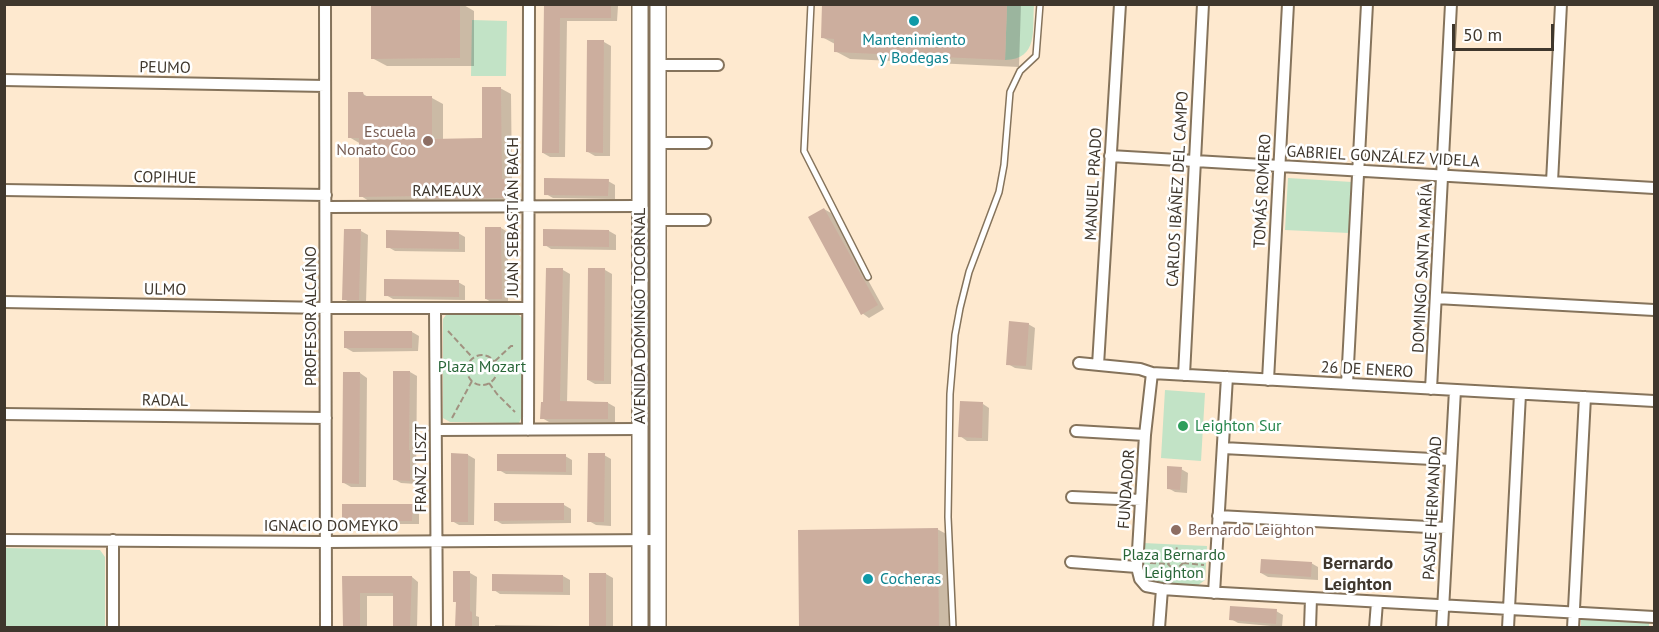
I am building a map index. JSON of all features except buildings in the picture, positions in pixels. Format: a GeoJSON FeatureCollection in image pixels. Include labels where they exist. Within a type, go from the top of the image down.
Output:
{"type":"FeatureCollection","features":[{"type":"Feature","properties":{"kind":"main road","name":"AVENIDA DOMINGO TOCORNAL"},"geometry":{"type":"LineString","coordinates":[[640,4],[640,627]]}},
{"type":"Feature","properties":{"kind":"main road","name":"AVENIDA DOMINGO TOCORNAL"},"geometry":{"type":"LineString","coordinates":[[658,4],[658,627]]}},
{"type":"Feature","properties":{"kind":"street","name":"PROFESOR ALCAÍNO"},"geometry":{"type":"LineString","coordinates":[[325,4],[326,627]]}},
{"type":"Feature","properties":{"kind":"street","name":"JUAN SEBASTIÁN BACH"},"geometry":{"type":"LineString","coordinates":[[528,427],[529,4]]}},
{"type":"Feature","properties":{"kind":"street","name":"MANUEL PRADO"},"geometry":{"type":"LineString","coordinates":[[1098,365],[1120,4]]}},
{"type":"Feature","properties":{"kind":"street","name":"CARLOS IBÁÑEZ DEL CAMPO"},"geometry":{"type":"LineString","coordinates":[[1184,375],[1203,4]]}},
{"type":"Feature","properties":{"kind":"street","name":"TOMÁS ROMERO"},"geometry":{"type":"LineString","coordinates":[[1268,380],[1288,4]]}},
{"type":"Feature","properties":{"kind":"street"},"geometry":{"type":"LineString","coordinates":[[1347,384],[1367,4]]}},
{"type":"Feature","properties":{"kind":"street","name":"DOMINGO SANTA MARÍA"},"geometry":{"type":"LineString","coordinates":[[1431,389],[1452,4]]}},
{"type":"Feature","properties":{"kind":"street"},"geometry":{"type":"LineString","coordinates":[[1552,182],[1562,4]]}},
{"type":"Feature","properties":{"kind":"street"},"geometry":{"type":"LineString","coordinates":[[658,65],[718,65]]}},
{"type":"Feature","properties":{"kind":"street","name":"PEUMO"},"geometry":{"type":"LineString","coordinates":[[4,80],[325,86]]}},
{"type":"Feature","properties":{"kind":"street"},"geometry":{"type":"LineString","coordinates":[[658,143],[706,143]]}},
{"type":"Feature","properties":{"kind":"street","name":"GABRIEL GONZÁLEZ VIDELA"},"geometry":{"type":"LineString","coordinates":[[1110,156],[1654,188]]}},
{"type":"Feature","properties":{"kind":"street","name":"COPIHUE"},"geometry":{"type":"LineString","coordinates":[[4,190],[326,195]]}},
{"type":"Feature","properties":{"kind":"street","name":"RAMEAUX"},"geometry":{"type":"LineString","coordinates":[[326,207],[640,206]]}},
{"type":"Feature","properties":{"kind":"street"},"geometry":{"type":"LineString","coordinates":[[658,220],[705,220]]}},
{"type":"Feature","properties":{"kind":"street"},"geometry":{"type":"LineString","coordinates":[[1436,297],[1654,310]]}},
{"type":"Feature","properties":{"kind":"street","name":"ULMO"},"geometry":{"type":"LineString","coordinates":[[4,302],[326,308],[436,313],[528,308]]}},
{"type":"Feature","properties":{"kind":"street","name":"FRANZ LISZT"},"geometry":{"type":"LineString","coordinates":[[436,313],[441,430],[437,627]]}},
{"type":"Feature","properties":{"kind":"street","name":"26 DE ENERO"},"geometry":{"type":"LineString","coordinates":[[1079,363],[1140,369],[1152,373],[1654,401]]}},
{"type":"Feature","properties":{"kind":"street","name":"FUNDADOR"},"geometry":{"type":"LineString","coordinates":[[1141,565],[1141,500],[1152,373]]}},
{"type":"Feature","properties":{"kind":"street"},"geometry":{"type":"LineString","coordinates":[[1214,593],[1227,376]]}},
{"type":"Feature","properties":{"kind":"street","name":"PASAJE HERMANDAD"},"geometry":{"type":"LineString","coordinates":[[1442,627],[1455,390]]}},
{"type":"Feature","properties":{"kind":"street"},"geometry":{"type":"LineString","coordinates":[[1508,627],[1520,394]]}},
{"type":"Feature","properties":{"kind":"street"},"geometry":{"type":"LineString","coordinates":[[1573,627],[1585,397]]}},
{"type":"Feature","properties":{"kind":"street","name":"RADAL"},"geometry":{"type":"LineString","coordinates":[[4,414],[326,418]]}},
{"type":"Feature","properties":{"kind":"street"},"geometry":{"type":"LineString","coordinates":[[441,430],[528,427],[640,429]]}},
{"type":"Feature","properties":{"kind":"street"},"geometry":{"type":"LineString","coordinates":[[1076,430],[1146,435]]}},
{"type":"Feature","properties":{"kind":"street"},"geometry":{"type":"LineString","coordinates":[[1223,448],[1451,460]]}},
{"type":"Feature","properties":{"kind":"street"},"geometry":{"type":"LineString","coordinates":[[1072,497],[1141,500]]}},
{"type":"Feature","properties":{"kind":"street"},"geometry":{"type":"LineString","coordinates":[[1218,516],[1447,528]]}},
{"type":"Feature","properties":{"kind":"street","name":"IGNACIO DOMEYKO"},"geometry":{"type":"LineString","coordinates":[[4,540],[326,542],[658,540]]}},
{"type":"Feature","properties":{"kind":"street"},"geometry":{"type":"LineString","coordinates":[[113,540],[113,627]]}},
{"type":"Feature","properties":{"kind":"street"},"geometry":{"type":"LineString","coordinates":[[1071,562],[1141,565],[1140,579],[1146,586],[1162,589],[1654,617]]}},
{"type":"Feature","properties":{"kind":"street"},"geometry":{"type":"LineString","coordinates":[[1159,627],[1162,589]]}},
{"type":"Feature","properties":{"kind":"street"},"geometry":{"type":"LineString","coordinates":[[1310,627],[1311,598]]}},
{"type":"Feature","properties":{"kind":"street"},"geometry":{"type":"LineString","coordinates":[[1375,627],[1377,602]]}},
{"type":"Feature","properties":{"kind":"lane"},"geometry":{"type":"LineString","coordinates":[[811,4],[804,151],[868,277]]}},
{"type":"Feature","properties":{"kind":"lane"},"geometry":{"type":"LineString","coordinates":[[953,627],[948,517],[955,335],[969,272],[1002,180],[1010,93],[1020,71],[1036,56],[1040,4]]}},
{"type":"Feature","properties":{"kind":"path"},"geometry":{"type":"LineString","coordinates":[[436,313],[472,357]]}},
{"type":"Feature","properties":{"kind":"path"},"geometry":{"type":"LineString","coordinates":[[495,361],[511,346],[528,345]]}},
{"type":"Feature","properties":{"kind":"path"},"geometry":{"type":"LineString","coordinates":[[482,354],[495,361],[497,371],[489,383],[479,385],[468,376],[467,366],[472,357],[482,354]]}},
{"type":"Feature","properties":{"kind":"path"},"geometry":{"type":"LineString","coordinates":[[441,430],[472,381]]}},
{"type":"Feature","properties":{"kind":"path"},"geometry":{"type":"LineString","coordinates":[[489,383],[528,427]]}},
{"type":"Feature","properties":{"kind":"path"},"geometry":{"type":"LineString","coordinates":[[1141,565],[1168,564],[1176,556],[1177,545]]}},
{"type":"Feature","properties":{"kind":"path"},"geometry":{"type":"LineString","coordinates":[[1176,556],[1183,563],[1203,565]]}},
{"type":"Feature","properties":{"kind":"path"},"geometry":{"type":"LineString","coordinates":[[1168,564],[1175,571],[1183,563]]}},
{"type":"Feature","properties":{"kind":"green space"},"geometry":{"type":"Polygon","coordinates":[[[1007,5],[1034,5],[1033,33],[1029,49],[1024,54],[1005,60],[1007,5]]]}},
{"type":"Feature","properties":{"kind":"green space"},"geometry":{"type":"Polygon","coordinates":[[[472,20],[507,21],[506,76],[471,76],[472,20]]]}},
{"type":"Feature","properties":{"kind":"green space"},"geometry":{"type":"Polygon","coordinates":[[[1288,178],[1352,182],[1349,233],[1285,230],[1288,178]]]}},
{"type":"Feature","properties":{"kind":"green space","name":"Plaza Mozart"},"geometry":{"type":"Polygon","coordinates":[[[448,312],[516,312],[522,318],[522,416],[519,423],[450,422],[443,418],[443,319],[448,312]]]}},
{"type":"Feature","properties":{"kind":"green space","name":"Leighton Sur"},"geometry":{"type":"Polygon","coordinates":[[[1165,390],[1205,393],[1201,461],[1161,458],[1165,390]]]}},
{"type":"Feature","properties":{"kind":"green space","name":"Plaza Bernardo Leighton"},"geometry":{"type":"Polygon","coordinates":[[[1143,543],[1207,546],[1205,580],[1197,586],[1150,583],[1142,575],[1143,543]]]}},
{"type":"Feature","properties":{"kind":"green space"},"geometry":{"type":"Polygon","coordinates":[[[5,548],[100,550],[105,557],[105,627],[5,627],[5,548]]]}},
{"type":"Feature","properties":{"kind":"green space"},"geometry":{"type":"Polygon","coordinates":[[[1581,617],[1649,620],[1649,627],[1581,628],[1581,617]]]}},
{"type":"Feature","properties":{"kind":"place","name":"Mantenimiento y Bodegas"},"geometry":{"type":"Point","coordinates":[914,21]}},
{"type":"Feature","properties":{"kind":"place","name":"Escuela Nonato Coo"},"geometry":{"type":"Point","coordinates":[428,141]}},
{"type":"Feature","properties":{"kind":"place","name":"Leighton Sur"},"geometry":{"type":"Point","coordinates":[1183,426]}},
{"type":"Feature","properties":{"kind":"place","name":"Bernardo Leighton"},"geometry":{"type":"Point","coordinates":[1176,530]}},
{"type":"Feature","properties":{"kind":"place","name":"Cocheras"},"geometry":{"type":"Point","coordinates":[868,579]}},
{"type":"Feature","properties":{"kind":"district","name":"Bernardo Leighton"},"geometry":{"type":"Point","coordinates":[1358,574]}}]}
